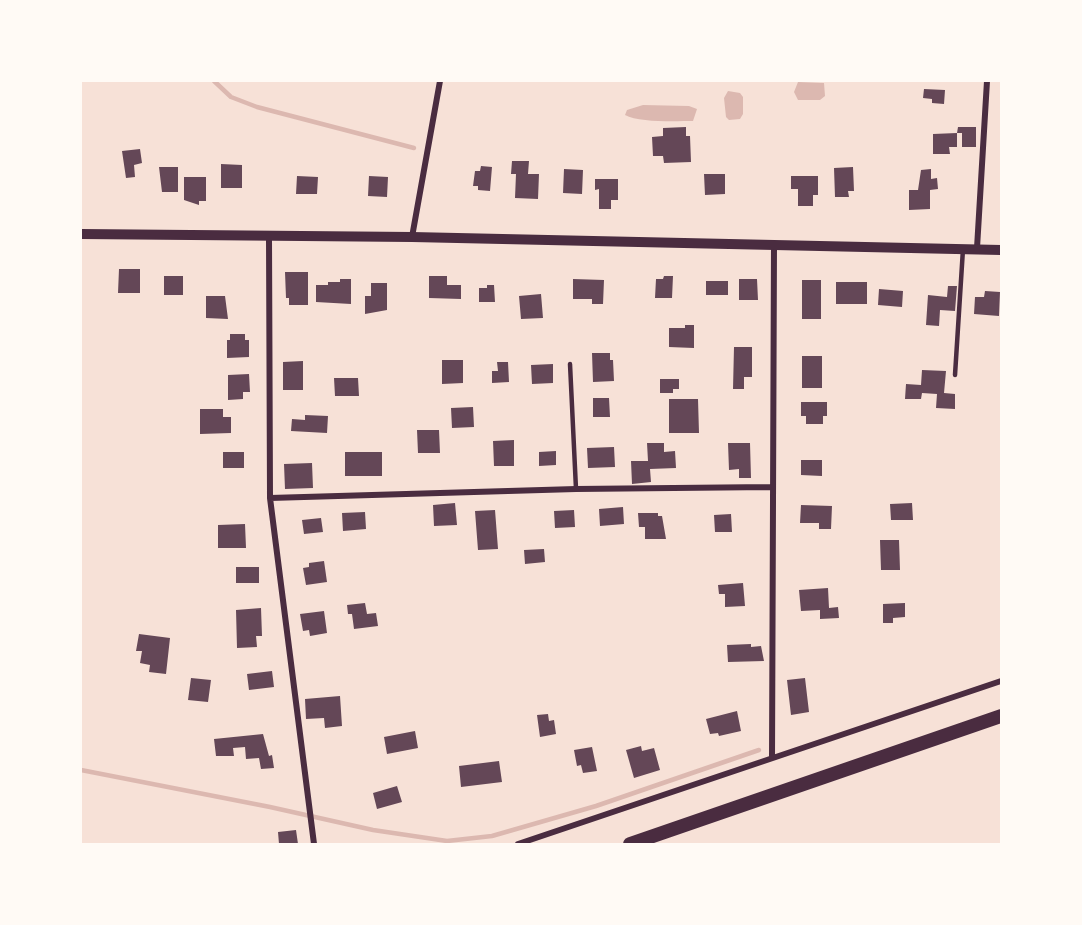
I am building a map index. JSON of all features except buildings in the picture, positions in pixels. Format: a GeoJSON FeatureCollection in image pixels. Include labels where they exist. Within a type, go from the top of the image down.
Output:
{"type":"FeatureCollection","features":[{"type":"Feature","properties":{"kind":"main road"},"geometry":{"type":"LineString","coordinates":[[630,844],[1001,716]]}},
{"type":"Feature","properties":{"kind":"street"},"geometry":{"type":"LineString","coordinates":[[412,237],[440,81]]}},
{"type":"Feature","properties":{"kind":"street"},"geometry":{"type":"LineString","coordinates":[[977,249],[987,81]]}},
{"type":"Feature","properties":{"kind":"street"},"geometry":{"type":"LineString","coordinates":[[81,234],[412,237],[1001,249]]}},
{"type":"Feature","properties":{"kind":"street"},"geometry":{"type":"LineString","coordinates":[[269,237],[270,498],[314,844]]}},
{"type":"Feature","properties":{"kind":"street"},"geometry":{"type":"LineString","coordinates":[[772,758],[771,487],[774,244]]}},
{"type":"Feature","properties":{"kind":"street"},"geometry":{"type":"LineString","coordinates":[[270,498],[576,489],[771,487]]}},
{"type":"Feature","properties":{"kind":"street"},"geometry":{"type":"LineString","coordinates":[[518,844],[1001,681]]}},
{"type":"Feature","properties":{"kind":"lane"},"geometry":{"type":"LineString","coordinates":[[955,375],[963,248]]}},
{"type":"Feature","properties":{"kind":"lane"},"geometry":{"type":"LineString","coordinates":[[570,364],[576,489]]}},
{"type":"Feature","properties":{"kind":"shaded area"},"geometry":{"type":"Polygon","coordinates":[[[798,82],[824,83],[825,96],[820,100],[798,100],[794,92],[798,82]]]}},
{"type":"Feature","properties":{"kind":"shaded area"},"geometry":{"type":"Polygon","coordinates":[[[728,91],[740,93],[743,97],[743,114],[740,119],[729,120],[726,117],[724,98],[728,91]]]}},
{"type":"Feature","properties":{"kind":"shaded area"},"geometry":{"type":"Polygon","coordinates":[[[643,105],[689,106],[697,109],[693,121],[648,120],[625,115],[627,110],[643,105]]]}},
{"type":"Feature","properties":{"kind":"waterway"},"geometry":{"type":"LineString","coordinates":[[214,81],[231,97],[257,107],[414,148]]}},
{"type":"Feature","properties":{"kind":"waterway"},"geometry":{"type":"LineString","coordinates":[[81,770],[373,830],[447,841],[492,836],[596,806],[759,750]]}}]}
